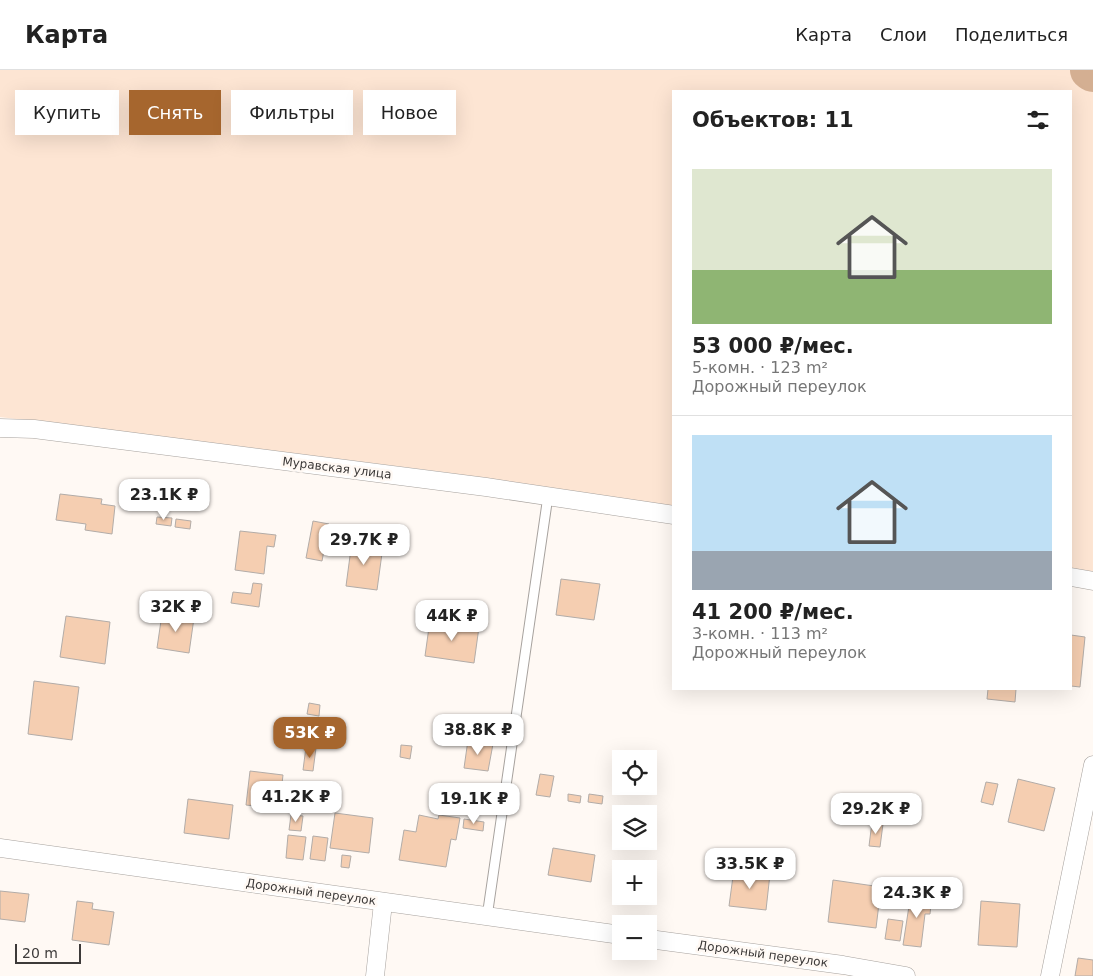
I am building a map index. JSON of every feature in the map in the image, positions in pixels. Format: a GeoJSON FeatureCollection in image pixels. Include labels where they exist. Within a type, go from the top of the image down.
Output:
{"type":"FeatureCollection","features":[{"type":"Feature","properties":{"kind":"street","name":"Муравская улица"},"geometry":{"type":"LineString","coordinates":[[0,428],[34,429],[548,496],[672,515]]}},
{"type":"Feature","properties":{"kind":"street"},"geometry":{"type":"LineString","coordinates":[[1072,578],[1093,581]]}},
{"type":"Feature","properties":{"kind":"street"},"geometry":{"type":"LineString","coordinates":[[1050,976],[1093,765]]}},
{"type":"Feature","properties":{"kind":"street","name":"Дорожный переулок"},"geometry":{"type":"LineString","coordinates":[[0,848],[612,934]]}},
{"type":"Feature","properties":{"kind":"street"},"geometry":{"type":"LineString","coordinates":[[375,976],[383,902]]}},
{"type":"Feature","properties":{"kind":"street","name":"Дорожный переулок"},"geometry":{"type":"LineString","coordinates":[[657,939],[837,970],[906,976]]}},
{"type":"Feature","properties":{"kind":"lane"},"geometry":{"type":"LineString","coordinates":[[487,917],[548,496]]}},
{"type":"Feature","properties":{"kind":"shaded area"},"geometry":{"type":"Polygon","coordinates":[[[0,70],[1093,70],[1093,576],[1072,572],[1072,90],[672,90],[672,509],[443,472],[0,417],[0,70]]]}},
{"type":"Feature","properties":{"kind":"building"},"geometry":{"type":"Polygon","coordinates":[[[60,494],[102,499],[101,504],[115,506],[112,534],[85,530],[86,524],[56,520],[60,494]]]}},
{"type":"Feature","properties":{"kind":"building"},"geometry":{"type":"Polygon","coordinates":[[[157,517],[172,518],[171,526],[156,524],[157,517]]]}},
{"type":"Feature","properties":{"kind":"building"},"geometry":{"type":"Polygon","coordinates":[[[176,519],[191,521],[190,529],[175,527],[176,519]]]}},
{"type":"Feature","properties":{"kind":"building"},"geometry":{"type":"Polygon","coordinates":[[[313,521],[329,524],[322,561],[306,558],[313,521]]]}},
{"type":"Feature","properties":{"kind":"building"},"geometry":{"type":"Polygon","coordinates":[[[240,531],[276,535],[274,547],[267,546],[264,574],[235,570],[240,531]]]}},
{"type":"Feature","properties":{"kind":"building"},"geometry":{"type":"Polygon","coordinates":[[[352,541],[383,546],[377,590],[346,586],[352,541]]]}},
{"type":"Feature","properties":{"kind":"building"},"geometry":{"type":"Polygon","coordinates":[[[561,579],[600,584],[594,620],[556,615],[561,579]]]}},
{"type":"Feature","properties":{"kind":"building"},"geometry":{"type":"Polygon","coordinates":[[[253,583],[262,584],[259,607],[231,603],[233,592],[251,594],[253,583]]]}},
{"type":"Feature","properties":{"kind":"building"},"geometry":{"type":"Polygon","coordinates":[[[162,614],[194,618],[189,653],[157,648],[162,614]]]}},
{"type":"Feature","properties":{"kind":"building"},"geometry":{"type":"Polygon","coordinates":[[[66,616],[110,622],[105,664],[60,657],[66,616]]]}},
{"type":"Feature","properties":{"kind":"building"},"geometry":{"type":"Polygon","coordinates":[[[430,620],[479,627],[474,663],[425,656],[430,620]]]}},
{"type":"Feature","properties":{"kind":"building"},"geometry":{"type":"Polygon","coordinates":[[[1072,635],[1085,637],[1080,687],[1072,686],[1072,635]]]}},
{"type":"Feature","properties":{"kind":"building"},"geometry":{"type":"Polygon","coordinates":[[[34,681],[79,687],[72,740],[28,734],[34,681]]]}},
{"type":"Feature","properties":{"kind":"building"},"geometry":{"type":"Polygon","coordinates":[[[988,690],[1016,690],[1015,702],[987,699],[988,690]]]}},
{"type":"Feature","properties":{"kind":"building"},"geometry":{"type":"Polygon","coordinates":[[[309,703],[320,705],[319,716],[307,714],[309,703]]]}},
{"type":"Feature","properties":{"kind":"building"},"geometry":{"type":"Polygon","coordinates":[[[468,740],[493,744],[488,771],[464,768],[468,740]]]}},
{"type":"Feature","properties":{"kind":"building"},"geometry":{"type":"Polygon","coordinates":[[[401,745],[412,746],[410,759],[400,757],[401,745]]]}},
{"type":"Feature","properties":{"kind":"building"},"geometry":{"type":"Polygon","coordinates":[[[306,747],[316,748],[313,771],[303,770],[306,747]]]}},
{"type":"Feature","properties":{"kind":"building"},"geometry":{"type":"Polygon","coordinates":[[[250,771],[283,775],[279,809],[246,805],[250,771]]]}},
{"type":"Feature","properties":{"kind":"building"},"geometry":{"type":"Polygon","coordinates":[[[540,774],[554,776],[550,797],[536,795],[540,774]]]}},
{"type":"Feature","properties":{"kind":"building"},"geometry":{"type":"Polygon","coordinates":[[[1018,779],[1055,788],[1044,831],[1008,822],[1018,779]]]}},
{"type":"Feature","properties":{"kind":"building"},"geometry":{"type":"Polygon","coordinates":[[[986,782],[998,784],[993,805],[981,802],[986,782]]]}},
{"type":"Feature","properties":{"kind":"building"},"geometry":{"type":"Polygon","coordinates":[[[568,794],[581,796],[580,803],[568,801],[568,794]]]}},
{"type":"Feature","properties":{"kind":"building"},"geometry":{"type":"Polygon","coordinates":[[[589,794],[603,796],[602,804],[588,802],[589,794]]]}},
{"type":"Feature","properties":{"kind":"building"},"geometry":{"type":"Polygon","coordinates":[[[188,799],[233,805],[229,839],[184,833],[188,799]]]}},
{"type":"Feature","properties":{"kind":"building"},"geometry":{"type":"Polygon","coordinates":[[[335,813],[373,818],[369,853],[330,848],[335,813]]]}},
{"type":"Feature","properties":{"kind":"building"},"geometry":{"type":"Polygon","coordinates":[[[291,815],[303,816],[301,831],[289,830],[291,815]]]}},
{"type":"Feature","properties":{"kind":"building"},"geometry":{"type":"Polygon","coordinates":[[[419,815],[438,819],[439,815],[460,818],[456,840],[451,839],[446,867],[399,860],[404,830],[416,832],[419,815]]]}},
{"type":"Feature","properties":{"kind":"building"},"geometry":{"type":"Polygon","coordinates":[[[464,819],[484,822],[483,831],[463,828],[464,819]]]}},
{"type":"Feature","properties":{"kind":"building"},"geometry":{"type":"Polygon","coordinates":[[[872,822],[883,824],[880,847],[869,846],[872,822]]]}},
{"type":"Feature","properties":{"kind":"building"},"geometry":{"type":"Polygon","coordinates":[[[288,835],[306,837],[303,860],[286,858],[288,835]]]}},
{"type":"Feature","properties":{"kind":"building"},"geometry":{"type":"Polygon","coordinates":[[[313,836],[328,838],[325,861],[310,859],[313,836]]]}},
{"type":"Feature","properties":{"kind":"building"},"geometry":{"type":"Polygon","coordinates":[[[553,848],[595,855],[591,882],[548,875],[553,848]]]}},
{"type":"Feature","properties":{"kind":"building"},"geometry":{"type":"Polygon","coordinates":[[[342,855],[351,856],[349,868],[341,867],[342,855]]]}},
{"type":"Feature","properties":{"kind":"building"},"geometry":{"type":"Polygon","coordinates":[[[734,869],[770,874],[766,910],[729,906],[734,869]]]}},
{"type":"Feature","properties":{"kind":"building"},"geometry":{"type":"Polygon","coordinates":[[[833,880],[881,887],[876,928],[828,922],[833,880]]]}},
{"type":"Feature","properties":{"kind":"building"},"geometry":{"type":"Polygon","coordinates":[[[0,891],[29,894],[25,922],[0,919],[0,891]]]}},
{"type":"Feature","properties":{"kind":"building"},"geometry":{"type":"Polygon","coordinates":[[[911,893],[932,896],[930,914],[925,914],[921,947],[903,945],[911,893]]]}},
{"type":"Feature","properties":{"kind":"building"},"geometry":{"type":"Polygon","coordinates":[[[77,901],[93,903],[92,909],[114,912],[109,945],[72,940],[77,901]]]}},
{"type":"Feature","properties":{"kind":"building"},"geometry":{"type":"Polygon","coordinates":[[[981,901],[1020,904],[1017,947],[978,945],[981,901]]]}},
{"type":"Feature","properties":{"kind":"building"},"geometry":{"type":"Polygon","coordinates":[[[888,919],[903,921],[900,941],[885,939],[888,919]]]}},
{"type":"Feature","properties":{"kind":"building"},"geometry":{"type":"Polygon","coordinates":[[[1078,958],[1093,960],[1093,976],[1075,976],[1078,958]]]}}]}
